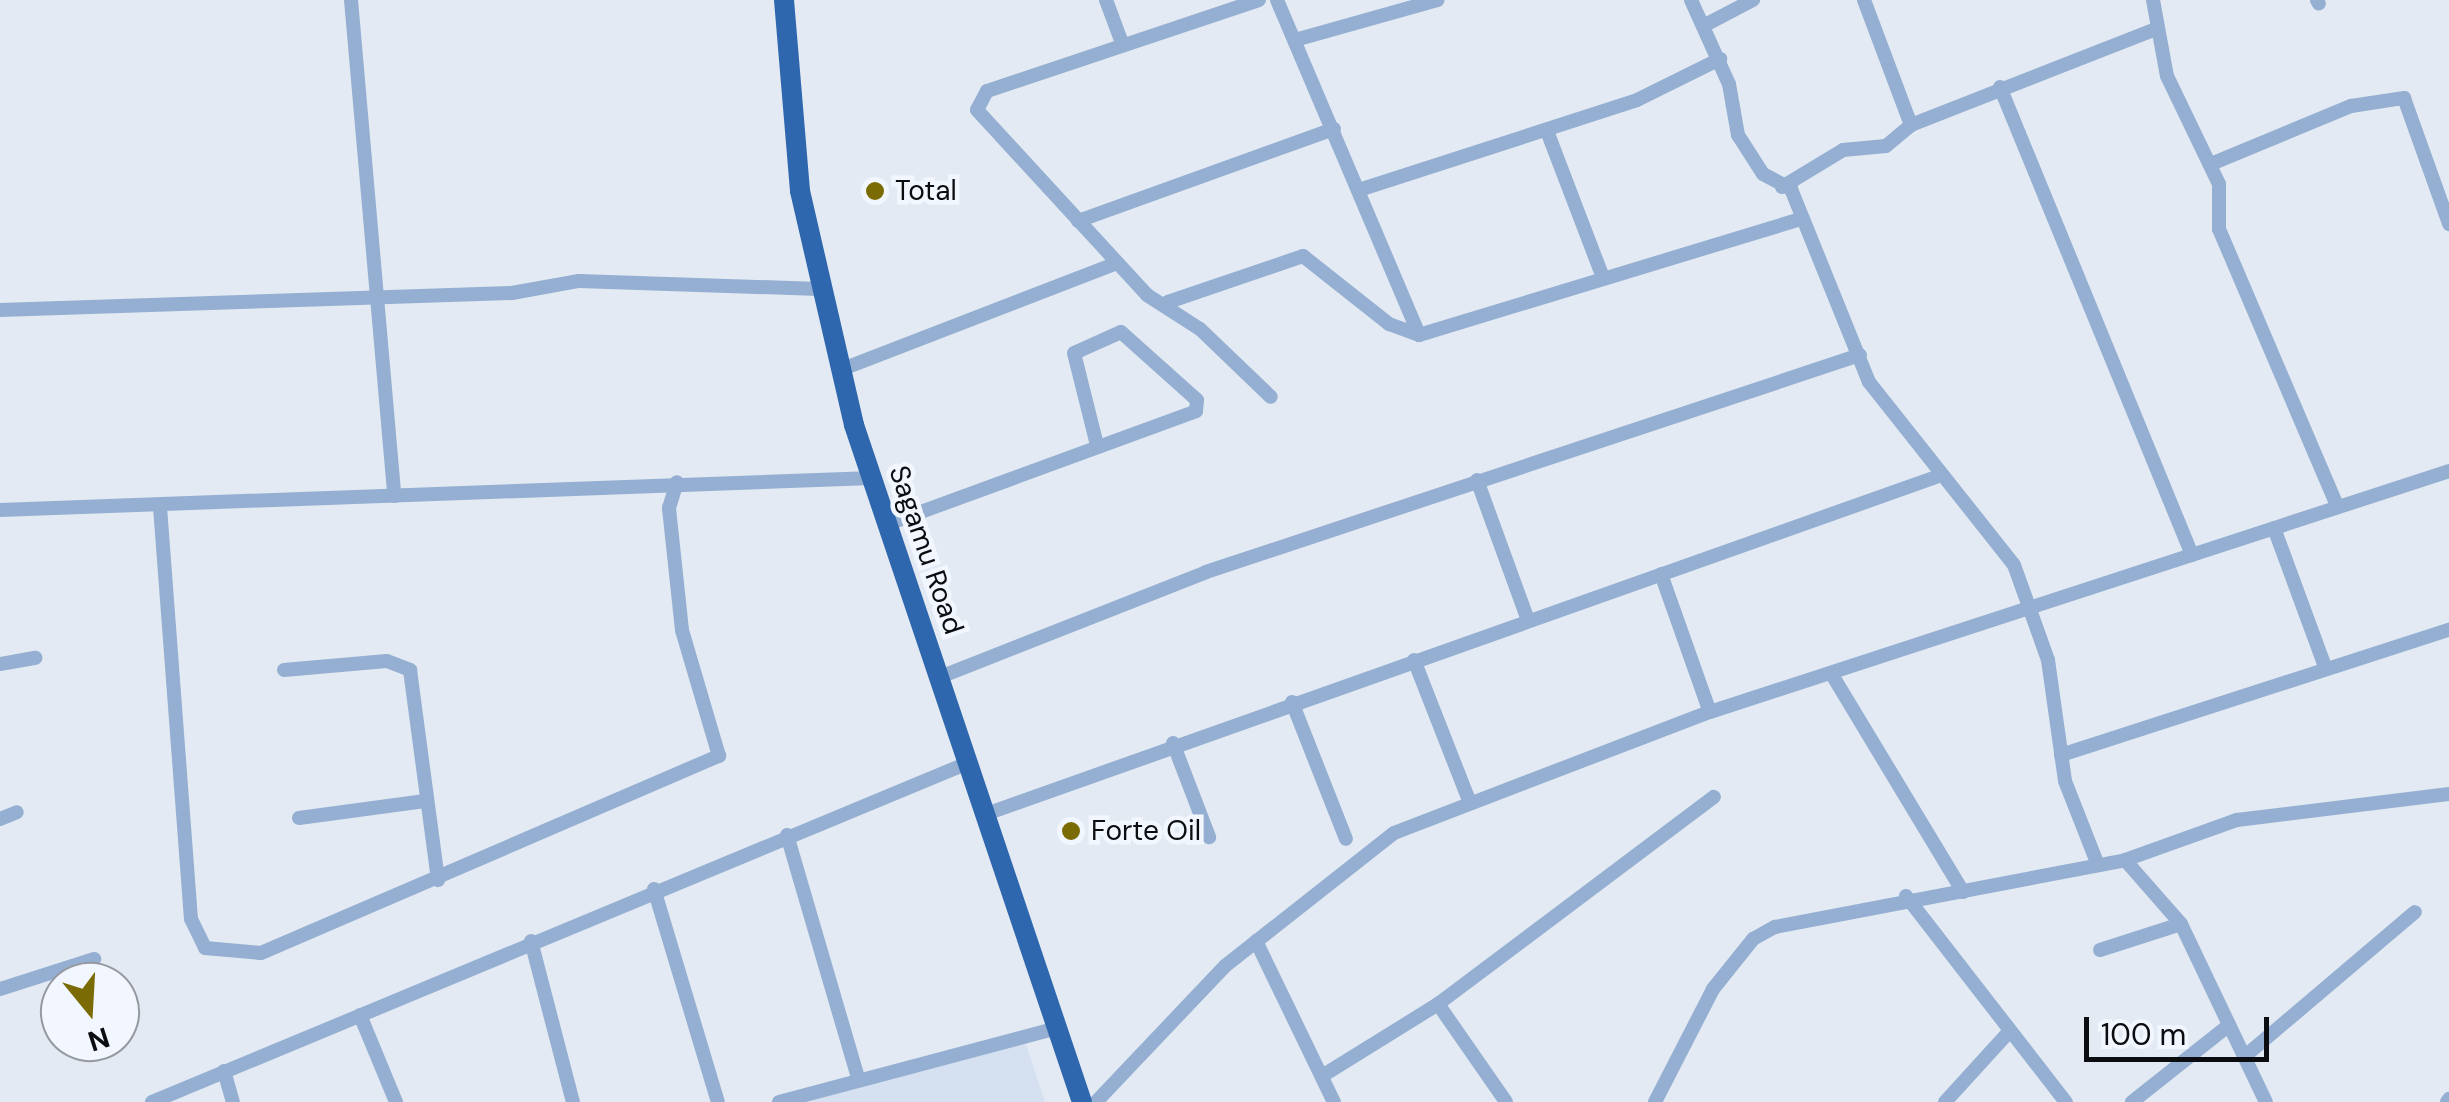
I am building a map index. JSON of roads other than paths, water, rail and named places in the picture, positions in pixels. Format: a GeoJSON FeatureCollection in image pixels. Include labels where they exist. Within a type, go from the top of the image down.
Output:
{"type":"FeatureCollection","features":[{"type":"Feature","properties":{"kind":"highway","name":"Sagamu Road"},"geometry":{"type":"LineString","coordinates":[[784,0],[800,191],[840,370],[872,478],[1082,1102]]}},
{"type":"Feature","properties":{"kind":"street"},"geometry":{"type":"LineString","coordinates":[[351,0],[380,294],[394,496]]}},
{"type":"Feature","properties":{"kind":"street"},"geometry":{"type":"LineString","coordinates":[[1106,0],[1122,43]]}},
{"type":"Feature","properties":{"kind":"street"},"geometry":{"type":"LineString","coordinates":[[1260,0],[987,90],[977,103],[1078,221],[1155,301],[1168,302],[1303,256],[1389,324],[1420,335],[1602,275],[1800,219]]}},
{"type":"Feature","properties":{"kind":"street"},"geometry":{"type":"LineString","coordinates":[[1277,0],[1362,189],[1420,335]]}},
{"type":"Feature","properties":{"kind":"street"},"geometry":{"type":"LineString","coordinates":[[1295,40],[1437,0]]}},
{"type":"Feature","properties":{"kind":"street"},"geometry":{"type":"LineString","coordinates":[[1691,0],[1708,24],[1738,135],[1782,187],[1800,219],[1860,355],[1936,477],[2001,545],[2031,612],[2061,755],[2098,865]]}},
{"type":"Feature","properties":{"kind":"street"},"geometry":{"type":"LineString","coordinates":[[1708,24],[1752,0]]}},
{"type":"Feature","properties":{"kind":"street"},"geometry":{"type":"LineString","coordinates":[[1864,0],[1911,125]]}},
{"type":"Feature","properties":{"kind":"street"},"geometry":{"type":"LineString","coordinates":[[2153,0],[2154,30],[2211,164],[2221,202],[2219,228],[2337,506]]}},
{"type":"Feature","properties":{"kind":"street"},"geometry":{"type":"LineString","coordinates":[[1782,187],[1843,150],[1886,146],[1911,125],[2154,30]]}},
{"type":"Feature","properties":{"kind":"street"},"geometry":{"type":"LineString","coordinates":[[1362,189],[1546,131],[1720,59]]}},
{"type":"Feature","properties":{"kind":"street"},"geometry":{"type":"LineString","coordinates":[[2000,87],[2192,555]]}},
{"type":"Feature","properties":{"kind":"street"},"geometry":{"type":"LineString","coordinates":[[2211,164],[2350,106],[2404,98],[2446,199],[2449,224]]}},
{"type":"Feature","properties":{"kind":"street"},"geometry":{"type":"LineString","coordinates":[[1078,221],[1334,129]]}},
{"type":"Feature","properties":{"kind":"street"},"geometry":{"type":"LineString","coordinates":[[1546,131],[1602,275]]}},
{"type":"Feature","properties":{"kind":"street"},"geometry":{"type":"LineString","coordinates":[[840,370],[1117,263]]}},
{"type":"Feature","properties":{"kind":"street"},"geometry":{"type":"LineString","coordinates":[[0,310],[380,294],[579,281],[819,289]]}},
{"type":"Feature","properties":{"kind":"street"},"geometry":{"type":"LineString","coordinates":[[1168,302],[1270,398]]}},
{"type":"Feature","properties":{"kind":"street"},"geometry":{"type":"LineString","coordinates":[[888,524],[1097,445],[1198,406],[1121,332],[1074,353],[1097,445]]}},
{"type":"Feature","properties":{"kind":"street"},"geometry":{"type":"LineString","coordinates":[[940,677],[1477,480],[1860,355]]}},
{"type":"Feature","properties":{"kind":"street"},"geometry":{"type":"LineString","coordinates":[[1096,1102],[1256,941],[1372,846],[1469,800],[1710,712],[1834,678],[2449,471]]}},
{"type":"Feature","properties":{"kind":"street"},"geometry":{"type":"LineString","coordinates":[[986,814],[1173,743],[1936,477]]}},
{"type":"Feature","properties":{"kind":"street"},"geometry":{"type":"LineString","coordinates":[[0,510],[160,508],[653,483],[872,478]]}},
{"type":"Feature","properties":{"kind":"street"},"geometry":{"type":"LineString","coordinates":[[1477,480],[1528,620]]}},
{"type":"Feature","properties":{"kind":"street"},"geometry":{"type":"LineString","coordinates":[[160,508],[198,943],[267,952],[720,756],[682,630],[669,508],[677,482]]}},
{"type":"Feature","properties":{"kind":"street"},"geometry":{"type":"LineString","coordinates":[[653,483],[669,508]]}},
{"type":"Feature","properties":{"kind":"street"},"geometry":{"type":"LineString","coordinates":[[2274,528],[2326,669]]}},
{"type":"Feature","properties":{"kind":"street"},"geometry":{"type":"LineString","coordinates":[[1661,574],[1710,712]]}},
{"type":"Feature","properties":{"kind":"street"},"geometry":{"type":"LineString","coordinates":[[2061,755],[2449,630]]}},
{"type":"Feature","properties":{"kind":"street"},"geometry":{"type":"LineString","coordinates":[[0,664],[36,658]]}},
{"type":"Feature","properties":{"kind":"street"},"geometry":{"type":"LineString","coordinates":[[1414,660],[1469,800]]}},
{"type":"Feature","properties":{"kind":"street"},"geometry":{"type":"LineString","coordinates":[[284,670],[406,664],[438,880]]}},
{"type":"Feature","properties":{"kind":"street"},"geometry":{"type":"LineString","coordinates":[[1834,678],[1963,892]]}},
{"type":"Feature","properties":{"kind":"street"},"geometry":{"type":"LineString","coordinates":[[1292,702],[1346,838]]}},
{"type":"Feature","properties":{"kind":"street"},"geometry":{"type":"LineString","coordinates":[[1173,743],[1209,837]]}},
{"type":"Feature","properties":{"kind":"street"},"geometry":{"type":"LineString","coordinates":[[152,1102],[654,889],[970,762]]}},
{"type":"Feature","properties":{"kind":"street"},"geometry":{"type":"LineString","coordinates":[[1656,1102],[1713,989],[1753,939],[1906,896],[1963,892],[2125,860],[2237,820],[2449,794]]}},
{"type":"Feature","properties":{"kind":"street"},"geometry":{"type":"LineString","coordinates":[[1322,1076],[1438,1004],[1714,797]]}},
{"type":"Feature","properties":{"kind":"street"},"geometry":{"type":"LineString","coordinates":[[299,818],[424,801]]}},
{"type":"Feature","properties":{"kind":"street"},"geometry":{"type":"LineString","coordinates":[[0,819],[16,812]]}},
{"type":"Feature","properties":{"kind":"street"},"geometry":{"type":"LineString","coordinates":[[788,835],[858,1078]]}},
{"type":"Feature","properties":{"kind":"street"},"geometry":{"type":"LineString","coordinates":[[2125,860],[2181,924],[2266,1102]]}},
{"type":"Feature","properties":{"kind":"street"},"geometry":{"type":"LineString","coordinates":[[654,889],[718,1102]]}},
{"type":"Feature","properties":{"kind":"street"},"geometry":{"type":"LineString","coordinates":[[1906,896],[2008,1033],[2066,1102]]}},
{"type":"Feature","properties":{"kind":"street"},"geometry":{"type":"LineString","coordinates":[[2244,1057],[2416,912]]}},
{"type":"Feature","properties":{"kind":"street"},"geometry":{"type":"LineString","coordinates":[[2100,950],[2181,924]]}},
{"type":"Feature","properties":{"kind":"street"},"geometry":{"type":"LineString","coordinates":[[531,941],[573,1102]]}},
{"type":"Feature","properties":{"kind":"street"},"geometry":{"type":"LineString","coordinates":[[1256,941],[1334,1102]]}},
{"type":"Feature","properties":{"kind":"street"},"geometry":{"type":"LineString","coordinates":[[0,989],[94,959]]}},
{"type":"Feature","properties":{"kind":"street"},"geometry":{"type":"LineString","coordinates":[[1438,1004],[1506,1102]]}},
{"type":"Feature","properties":{"kind":"street"},"geometry":{"type":"LineString","coordinates":[[360,1016],[396,1102]]}},
{"type":"Feature","properties":{"kind":"street"},"geometry":{"type":"LineString","coordinates":[[2132,1102],[2229,1025]]}},
{"type":"Feature","properties":{"kind":"street"},"geometry":{"type":"LineString","coordinates":[[779,1102],[1056,1028]]}},
{"type":"Feature","properties":{"kind":"street"},"geometry":{"type":"LineString","coordinates":[[1945,1102],[2008,1033]]}},
{"type":"Feature","properties":{"kind":"street"},"geometry":{"type":"LineString","coordinates":[[224,1071],[234,1102]]}},
{"type":"Feature","properties":{"kind":"place","name":"Total"},"geometry":{"type":"Point","coordinates":[875,191]}},
{"type":"Feature","properties":{"kind":"place","name":"Forte Oil"},"geometry":{"type":"Point","coordinates":[1071,831]}}]}
